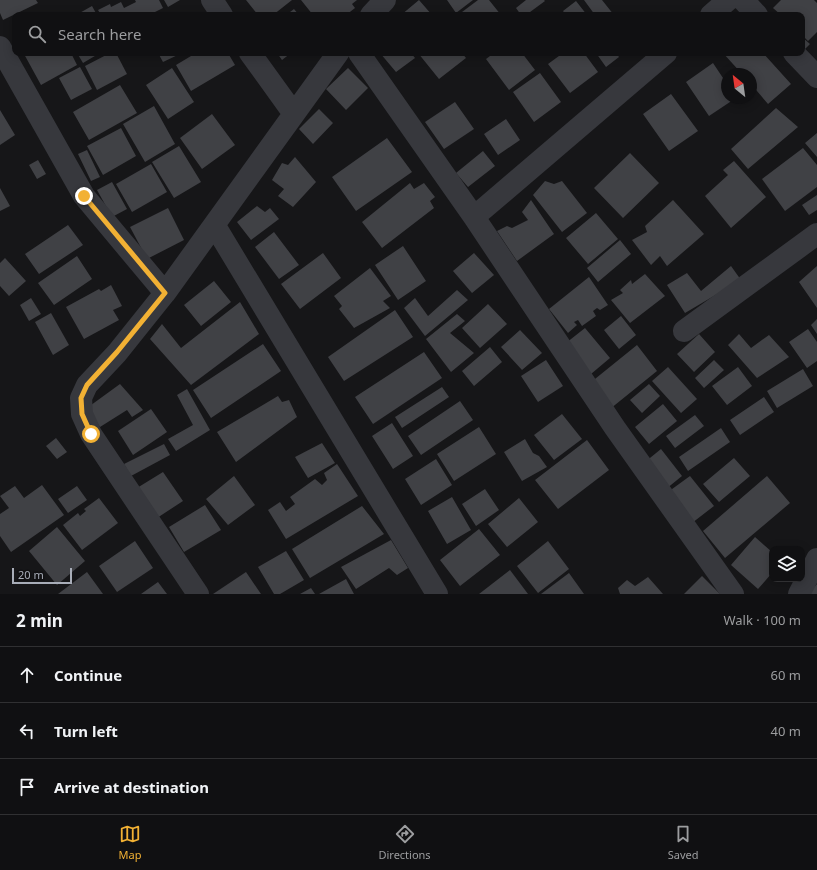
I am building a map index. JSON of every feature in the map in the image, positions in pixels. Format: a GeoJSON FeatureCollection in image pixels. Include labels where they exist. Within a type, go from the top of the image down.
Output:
{"type":"FeatureCollection","features":[{"type":"Feature","properties":{"kind":"street"},"geometry":{"type":"LineString","coordinates":[[212,0],[220,12]]}},
{"type":"Feature","properties":{"kind":"street"},"geometry":{"type":"LineString","coordinates":[[374,12],[385,0]]}},
{"type":"Feature","properties":{"kind":"street"},"geometry":{"type":"LineString","coordinates":[[714,12],[728,0]]}},
{"type":"Feature","properties":{"kind":"street"},"geometry":{"type":"LineString","coordinates":[[743,0],[754,12]]}},
{"type":"Feature","properties":{"kind":"street"},"geometry":{"type":"LineString","coordinates":[[0,47],[84,196],[165,293]]}},
{"type":"Feature","properties":{"kind":"street"},"geometry":{"type":"LineString","coordinates":[[252,56],[294,114]]}},
{"type":"Feature","properties":{"kind":"street"},"geometry":{"type":"LineString","coordinates":[[198,594],[91,434],[82,414],[81,398],[87,385],[117,352],[165,293],[215,226],[336,56]]}},
{"type":"Feature","properties":{"kind":"street"},"geometry":{"type":"LineString","coordinates":[[361,56],[474,217],[615,428],[732,594]]}},
{"type":"Feature","properties":{"kind":"street"},"geometry":{"type":"LineString","coordinates":[[474,217],[662,56]]}},
{"type":"Feature","properties":{"kind":"street"},"geometry":{"type":"LineString","coordinates":[[797,56],[817,77]]}},
{"type":"Feature","properties":{"kind":"street"},"geometry":{"type":"LineString","coordinates":[[215,226],[437,594]]}},
{"type":"Feature","properties":{"kind":"street"},"geometry":{"type":"LineString","coordinates":[[684,331],[817,234]]}},
{"type":"Feature","properties":{"kind":"street"},"geometry":{"type":"LineString","coordinates":[[799,594],[817,559]]}},
{"type":"Feature","properties":{"kind":"building"},"geometry":{"type":"Polygon","coordinates":[[[0,0],[36,0],[38,3],[19,12],[12,12],[12,16],[3,20],[0,13],[0,0]]]}},
{"type":"Feature","properties":{"kind":"building"},"geometry":{"type":"Polygon","coordinates":[[[135,0],[159,0],[163,8],[155,12],[99,12],[98,10],[110,4],[111,7],[121,2],[124,8],[136,2],[135,0]]]}},
{"type":"Feature","properties":{"kind":"building"},"geometry":{"type":"Polygon","coordinates":[[[164,0],[180,0],[168,7],[164,0]]]}},
{"type":"Feature","properties":{"kind":"building"},"geometry":{"type":"Polygon","coordinates":[[[246,0],[292,0],[277,12],[256,12],[246,0]]]}},
{"type":"Feature","properties":{"kind":"building"},"geometry":{"type":"Polygon","coordinates":[[[301,0],[357,0],[352,4],[355,8],[350,12],[311,12],[301,0]]]}},
{"type":"Feature","properties":{"kind":"building"},"geometry":{"type":"Polygon","coordinates":[[[419,0],[429,12],[405,12],[419,0]]]}},
{"type":"Feature","properties":{"kind":"building"},"geometry":{"type":"Polygon","coordinates":[[[447,0],[473,0],[457,12],[455,12],[447,0]]]}},
{"type":"Feature","properties":{"kind":"building"},"geometry":{"type":"Polygon","coordinates":[[[478,0],[489,0],[499,12],[462,12],[478,0]]]}},
{"type":"Feature","properties":{"kind":"building"},"geometry":{"type":"Polygon","coordinates":[[[526,0],[545,1],[530,12],[519,12],[516,8],[526,0]]]}},
{"type":"Feature","properties":{"kind":"building"},"geometry":{"type":"Polygon","coordinates":[[[584,0],[602,0],[612,12],[593,12],[584,0]]]}},
{"type":"Feature","properties":{"kind":"building"},"geometry":{"type":"Polygon","coordinates":[[[781,0],[814,0],[817,3],[817,32],[808,41],[805,38],[805,12],[778,12],[773,8],[781,0]]]}},
{"type":"Feature","properties":{"kind":"building"},"geometry":{"type":"Polygon","coordinates":[[[576,1],[585,12],[564,12],[563,11],[576,1]]]}},
{"type":"Feature","properties":{"kind":"building"},"geometry":{"type":"Polygon","coordinates":[[[92,6],[95,12],[81,12],[92,6]]]}},
{"type":"Feature","properties":{"kind":"building"},"geometry":{"type":"Polygon","coordinates":[[[805,40],[810,44],[805,49],[805,40]]]}},
{"type":"Feature","properties":{"kind":"building"},"geometry":{"type":"Polygon","coordinates":[[[25,56],[72,56],[77,65],[41,85],[25,56]]]}},
{"type":"Feature","properties":{"kind":"building"},"geometry":{"type":"Polygon","coordinates":[[[79,56],[95,56],[83,63],[79,56]]]}},
{"type":"Feature","properties":{"kind":"building"},"geometry":{"type":"Polygon","coordinates":[[[104,56],[118,56],[127,74],[97,90],[85,66],[104,56]]]}},
{"type":"Feature","properties":{"kind":"building"},"geometry":{"type":"Polygon","coordinates":[[[160,56],[176,56],[163,62],[160,56]]]}},
{"type":"Feature","properties":{"kind":"building"},"geometry":{"type":"Polygon","coordinates":[[[191,56],[230,56],[235,65],[191,91],[176,65],[191,56]]]}},
{"type":"Feature","properties":{"kind":"building"},"geometry":{"type":"Polygon","coordinates":[[[279,56],[287,56],[282,60],[279,56]]]}},
{"type":"Feature","properties":{"kind":"building"},"geometry":{"type":"Polygon","coordinates":[[[383,56],[413,56],[415,58],[396,72],[383,56]]]}},
{"type":"Feature","properties":{"kind":"building"},"geometry":{"type":"Polygon","coordinates":[[[420,56],[464,56],[466,58],[439,79],[420,56]]]}},
{"type":"Feature","properties":{"kind":"building"},"geometry":{"type":"Polygon","coordinates":[[[490,56],[524,56],[535,70],[509,90],[486,59],[490,56]]]}},
{"type":"Feature","properties":{"kind":"building"},"geometry":{"type":"Polygon","coordinates":[[[559,56],[586,56],[598,72],[570,93],[548,64],[559,56]]]}},
{"type":"Feature","properties":{"kind":"building"},"geometry":{"type":"Polygon","coordinates":[[[598,56],[618,56],[619,57],[606,67],[598,56]]]}},
{"type":"Feature","properties":{"kind":"building"},"geometry":{"type":"Polygon","coordinates":[[[726,56],[766,56],[791,84],[768,104],[757,91],[757,68],[737,68],[726,56]]]}},
{"type":"Feature","properties":{"kind":"building"},"geometry":{"type":"Polygon","coordinates":[[[713,63],[721,75],[721,104],[727,104],[709,116],[686,82],[713,63]]]}},
{"type":"Feature","properties":{"kind":"building"},"geometry":{"type":"Polygon","coordinates":[[[80,67],[92,89],[71,100],[59,78],[80,67]]]}},
{"type":"Feature","properties":{"kind":"building"},"geometry":{"type":"Polygon","coordinates":[[[172,68],[194,102],[168,119],[146,85],[172,68]]]}},
{"type":"Feature","properties":{"kind":"building"},"geometry":{"type":"Polygon","coordinates":[[[348,68],[368,88],[346,110],[326,89],[348,68]]]}},
{"type":"Feature","properties":{"kind":"building"},"geometry":{"type":"Polygon","coordinates":[[[540,73],[561,102],[534,122],[513,92],[540,73]]]}},
{"type":"Feature","properties":{"kind":"building"},"geometry":{"type":"Polygon","coordinates":[[[120,85],[137,113],[89,140],[73,112],[120,85]]]}},
{"type":"Feature","properties":{"kind":"building"},"geometry":{"type":"Polygon","coordinates":[[[671,94],[698,131],[669,151],[643,114],[671,94]]]}},
{"type":"Feature","properties":{"kind":"building"},"geometry":{"type":"Polygon","coordinates":[[[455,102],[474,129],[444,149],[425,122],[455,102]]]}},
{"type":"Feature","properties":{"kind":"building"},"geometry":{"type":"Polygon","coordinates":[[[154,106],[175,144],[145,162],[123,124],[154,106]]]}},
{"type":"Feature","properties":{"kind":"building"},"geometry":{"type":"Polygon","coordinates":[[[776,108],[798,127],[748,169],[731,149],[776,108]]]}},
{"type":"Feature","properties":{"kind":"building"},"geometry":{"type":"Polygon","coordinates":[[[319,109],[333,123],[313,144],[299,129],[319,109]]]}},
{"type":"Feature","properties":{"kind":"building"},"geometry":{"type":"Polygon","coordinates":[[[0,110],[15,135],[0,145],[0,110]]]}},
{"type":"Feature","properties":{"kind":"building"},"geometry":{"type":"Polygon","coordinates":[[[212,114],[235,145],[202,169],[180,138],[212,114]]]}},
{"type":"Feature","properties":{"kind":"building"},"geometry":{"type":"Polygon","coordinates":[[[506,119],[520,140],[498,155],[484,134],[506,119]]]}},
{"type":"Feature","properties":{"kind":"building"},"geometry":{"type":"Polygon","coordinates":[[[121,128],[136,156],[103,175],[87,146],[121,128]]]}},
{"type":"Feature","properties":{"kind":"building"},"geometry":{"type":"Polygon","coordinates":[[[817,133],[817,157],[805,143],[817,133]]]}},
{"type":"Feature","properties":{"kind":"building"},"geometry":{"type":"Polygon","coordinates":[[[387,138],[412,172],[356,211],[332,177],[387,138]]]}},
{"type":"Feature","properties":{"kind":"building"},"geometry":{"type":"Polygon","coordinates":[[[179,146],[201,182],[174,198],[152,162],[179,146]]]}},
{"type":"Feature","properties":{"kind":"building"},"geometry":{"type":"Polygon","coordinates":[[[803,148],[817,165],[817,187],[785,211],[762,179],[803,148]]]}},
{"type":"Feature","properties":{"kind":"building"},"geometry":{"type":"Polygon","coordinates":[[[87,150],[100,177],[91,181],[78,154],[87,150]]]}},
{"type":"Feature","properties":{"kind":"building"},"geometry":{"type":"Polygon","coordinates":[[[483,151],[495,166],[468,187],[456,173],[483,151]]]}},
{"type":"Feature","properties":{"kind":"building"},"geometry":{"type":"Polygon","coordinates":[[[630,153],[659,183],[623,218],[594,188],[630,153]]]}},
{"type":"Feature","properties":{"kind":"building"},"geometry":{"type":"Polygon","coordinates":[[[295,157],[316,182],[293,207],[278,196],[284,189],[272,180],[282,163],[288,165],[295,157]]]}},
{"type":"Feature","properties":{"kind":"building"},"geometry":{"type":"Polygon","coordinates":[[[38,160],[46,174],[37,179],[29,165],[38,160]]]}},
{"type":"Feature","properties":{"kind":"building"},"geometry":{"type":"Polygon","coordinates":[[[734,161],[766,197],[731,228],[705,196],[728,175],[723,170],[734,161]]]}},
{"type":"Feature","properties":{"kind":"building"},"geometry":{"type":"Polygon","coordinates":[[[151,164],[167,192],[132,212],[116,184],[151,164]]]}},
{"type":"Feature","properties":{"kind":"building"},"geometry":{"type":"Polygon","coordinates":[[[545,181],[554,184],[562,181],[587,213],[562,232],[533,195],[545,181]]]}},
{"type":"Feature","properties":{"kind":"building"},"geometry":{"type":"Polygon","coordinates":[[[112,182],[127,209],[112,217],[97,190],[112,182]]]}},
{"type":"Feature","properties":{"kind":"building"},"geometry":{"type":"Polygon","coordinates":[[[410,183],[414,189],[424,183],[435,197],[430,201],[434,208],[382,248],[362,222],[410,183]]]}},
{"type":"Feature","properties":{"kind":"building"},"geometry":{"type":"Polygon","coordinates":[[[0,188],[10,206],[0,211],[0,188]]]}},
{"type":"Feature","properties":{"kind":"building"},"geometry":{"type":"Polygon","coordinates":[[[817,195],[817,210],[809,215],[802,205],[817,195]]]}},
{"type":"Feature","properties":{"kind":"building"},"geometry":{"type":"Polygon","coordinates":[[[531,200],[554,234],[517,261],[497,231],[507,226],[512,228],[528,220],[522,212],[531,200]]]}},
{"type":"Feature","properties":{"kind":"building"},"geometry":{"type":"Polygon","coordinates":[[[673,200],[704,234],[667,266],[660,256],[651,265],[632,240],[647,232],[645,226],[673,200]]]}},
{"type":"Feature","properties":{"kind":"building"},"geometry":{"type":"Polygon","coordinates":[[[257,206],[265,212],[270,208],[279,219],[251,240],[237,222],[257,206]]]}},
{"type":"Feature","properties":{"kind":"building"},"geometry":{"type":"Polygon","coordinates":[[[168,208],[184,240],[147,259],[130,227],[168,208]]]}},
{"type":"Feature","properties":{"kind":"building"},"geometry":{"type":"Polygon","coordinates":[[[596,213],[618,239],[588,264],[566,238],[596,213]]]}},
{"type":"Feature","properties":{"kind":"building"},"geometry":{"type":"Polygon","coordinates":[[[68,225],[83,245],[39,274],[25,254],[68,225]]]}},
{"type":"Feature","properties":{"kind":"building"},"geometry":{"type":"Polygon","coordinates":[[[274,232],[299,265],[279,279],[255,247],[274,232]]]}},
{"type":"Feature","properties":{"kind":"building"},"geometry":{"type":"Polygon","coordinates":[[[620,240],[631,254],[598,282],[587,268],[620,240]]]}},
{"type":"Feature","properties":{"kind":"building"},"geometry":{"type":"Polygon","coordinates":[[[403,246],[426,281],[398,300],[375,265],[403,246]]]}},
{"type":"Feature","properties":{"kind":"building"},"geometry":{"type":"Polygon","coordinates":[[[323,253],[341,278],[300,309],[281,284],[323,253]]]}},
{"type":"Feature","properties":{"kind":"building"},"geometry":{"type":"Polygon","coordinates":[[[474,253],[494,275],[472,293],[453,271],[474,253]]]}},
{"type":"Feature","properties":{"kind":"building"},"geometry":{"type":"Polygon","coordinates":[[[77,256],[92,279],[54,305],[38,283],[77,256]]]}},
{"type":"Feature","properties":{"kind":"building"},"geometry":{"type":"Polygon","coordinates":[[[5,258],[26,281],[9,296],[0,286],[0,263],[5,258]]]}},
{"type":"Feature","properties":{"kind":"building"},"geometry":{"type":"Polygon","coordinates":[[[731,266],[741,280],[685,313],[667,285],[687,273],[701,291],[731,266]]]}},
{"type":"Feature","properties":{"kind":"building"},"geometry":{"type":"Polygon","coordinates":[[[817,266],[817,308],[799,282],[817,266]]]}},
{"type":"Feature","properties":{"kind":"building"},"geometry":{"type":"Polygon","coordinates":[[[370,268],[391,296],[383,301],[390,308],[354,328],[339,309],[342,306],[334,296],[370,268]]]}},
{"type":"Feature","properties":{"kind":"building"},"geometry":{"type":"Polygon","coordinates":[[[645,274],[665,296],[630,323],[611,300],[623,293],[620,290],[631,280],[632,284],[645,274]]]}},
{"type":"Feature","properties":{"kind":"building"},"geometry":{"type":"Polygon","coordinates":[[[589,277],[608,305],[600,310],[597,308],[593,311],[596,316],[582,326],[578,320],[574,322],[577,325],[568,333],[549,309],[589,277]]]}},
{"type":"Feature","properties":{"kind":"building"},"geometry":{"type":"Polygon","coordinates":[[[214,281],[231,302],[201,326],[184,305],[214,281]]]}},
{"type":"Feature","properties":{"kind":"building"},"geometry":{"type":"Polygon","coordinates":[[[111,285],[122,306],[113,310],[119,320],[84,339],[66,307],[99,289],[101,291],[111,285]]]}},
{"type":"Feature","properties":{"kind":"building"},"geometry":{"type":"Polygon","coordinates":[[[457,290],[468,300],[425,336],[404,308],[415,298],[428,316],[457,290]]]}},
{"type":"Feature","properties":{"kind":"building"},"geometry":{"type":"Polygon","coordinates":[[[31,298],[41,314],[29,321],[20,305],[31,298]]]}},
{"type":"Feature","properties":{"kind":"building"},"geometry":{"type":"Polygon","coordinates":[[[240,302],[259,334],[191,385],[150,339],[162,324],[181,348],[240,302]]]}},
{"type":"Feature","properties":{"kind":"building"},"geometry":{"type":"Polygon","coordinates":[[[488,304],[507,324],[480,348],[462,328],[488,304]]]}},
{"type":"Feature","properties":{"kind":"building"},"geometry":{"type":"Polygon","coordinates":[[[395,310],[413,337],[344,381],[328,357],[395,310]]]}},
{"type":"Feature","properties":{"kind":"building"},"geometry":{"type":"Polygon","coordinates":[[[51,313],[69,345],[53,355],[35,322],[51,313]]]}},
{"type":"Feature","properties":{"kind":"building"},"geometry":{"type":"Polygon","coordinates":[[[457,314],[465,321],[450,333],[474,353],[451,372],[426,339],[457,314]]]}},
{"type":"Feature","properties":{"kind":"building"},"geometry":{"type":"Polygon","coordinates":[[[621,316],[636,335],[619,349],[604,330],[621,316]]]}},
{"type":"Feature","properties":{"kind":"building"},"geometry":{"type":"Polygon","coordinates":[[[817,319],[817,334],[811,325],[817,319]]]}},
{"type":"Feature","properties":{"kind":"building"},"geometry":{"type":"Polygon","coordinates":[[[585,328],[610,358],[591,374],[566,343],[585,328]]]}},
{"type":"Feature","properties":{"kind":"building"},"geometry":{"type":"Polygon","coordinates":[[[808,329],[817,342],[817,361],[807,368],[789,342],[808,329]]]}},
{"type":"Feature","properties":{"kind":"building"},"geometry":{"type":"Polygon","coordinates":[[[520,330],[542,353],[522,370],[501,347],[520,330]]]}},
{"type":"Feature","properties":{"kind":"building"},"geometry":{"type":"Polygon","coordinates":[[[699,334],[715,352],[694,372],[677,354],[699,334]]]}},
{"type":"Feature","properties":{"kind":"building"},"geometry":{"type":"Polygon","coordinates":[[[739,334],[751,348],[769,335],[789,357],[757,378],[728,345],[739,334]]]}},
{"type":"Feature","properties":{"kind":"building"},"geometry":{"type":"Polygon","coordinates":[[[263,344],[281,371],[211,418],[193,390],[263,344]]]}},
{"type":"Feature","properties":{"kind":"building"},"geometry":{"type":"Polygon","coordinates":[[[637,345],[657,371],[610,409],[590,383],[637,345]]]}},
{"type":"Feature","properties":{"kind":"building"},"geometry":{"type":"Polygon","coordinates":[[[490,347],[502,362],[474,386],[462,371],[490,347]]]}},
{"type":"Feature","properties":{"kind":"building"},"geometry":{"type":"Polygon","coordinates":[[[424,352],[442,378],[373,424],[355,397],[424,352]]]}},
{"type":"Feature","properties":{"kind":"building"},"geometry":{"type":"Polygon","coordinates":[[[546,360],[563,386],[538,402],[521,376],[546,360]]]}},
{"type":"Feature","properties":{"kind":"building"},"geometry":{"type":"Polygon","coordinates":[[[714,360],[724,370],[704,388],[695,378],[714,360]]]}},
{"type":"Feature","properties":{"kind":"building"},"geometry":{"type":"Polygon","coordinates":[[[668,367],[697,399],[681,413],[652,381],[668,367]]]}},
{"type":"Feature","properties":{"kind":"building"},"geometry":{"type":"Polygon","coordinates":[[[738,367],[752,386],[727,405],[712,386],[738,367]]]}},
{"type":"Feature","properties":{"kind":"building"},"geometry":{"type":"Polygon","coordinates":[[[803,369],[813,386],[777,408],[767,391],[803,369]]]}},
{"type":"Feature","properties":{"kind":"building"},"geometry":{"type":"Polygon","coordinates":[[[120,384],[143,410],[132,417],[127,410],[100,427],[87,408],[120,384]]]}},
{"type":"Feature","properties":{"kind":"building"},"geometry":{"type":"Polygon","coordinates":[[[649,384],[660,396],[642,413],[630,400],[649,384]]]}},
{"type":"Feature","properties":{"kind":"building"},"geometry":{"type":"Polygon","coordinates":[[[442,387],[449,397],[402,428],[395,417],[442,387]]]}},
{"type":"Feature","properties":{"kind":"building"},"geometry":{"type":"Polygon","coordinates":[[[187,389],[210,430],[176,451],[168,439],[193,425],[177,395],[187,389]]]}},
{"type":"Feature","properties":{"kind":"building"},"geometry":{"type":"Polygon","coordinates":[[[278,396],[282,402],[289,400],[297,417],[236,462],[217,432],[278,396]]]}},
{"type":"Feature","properties":{"kind":"building"},"geometry":{"type":"Polygon","coordinates":[[[764,397],[774,412],[740,435],[730,420],[764,397]]]}},
{"type":"Feature","properties":{"kind":"building"},"geometry":{"type":"Polygon","coordinates":[[[460,401],[473,420],[421,455],[408,436],[460,401]]]}},
{"type":"Feature","properties":{"kind":"building"},"geometry":{"type":"Polygon","coordinates":[[[663,404],[677,421],[649,444],[635,427],[663,404]]]}},
{"type":"Feature","properties":{"kind":"building"},"geometry":{"type":"Polygon","coordinates":[[[151,409],[167,432],[133,455],[118,431],[151,409]]]}},
{"type":"Feature","properties":{"kind":"building"},"geometry":{"type":"Polygon","coordinates":[[[562,414],[582,439],[554,460],[534,435],[562,414]]]}},
{"type":"Feature","properties":{"kind":"building"},"geometry":{"type":"Polygon","coordinates":[[[695,415],[704,426],[675,448],[666,436],[695,415]]]}},
{"type":"Feature","properties":{"kind":"building"},"geometry":{"type":"Polygon","coordinates":[[[392,423],[413,456],[393,469],[372,436],[392,423]]]}},
{"type":"Feature","properties":{"kind":"building"},"geometry":{"type":"Polygon","coordinates":[[[479,427],[496,454],[454,481],[437,454],[479,427]]]}},
{"type":"Feature","properties":{"kind":"building"},"geometry":{"type":"Polygon","coordinates":[[[721,428],[730,442],[688,471],[679,457],[721,428]]]}},
{"type":"Feature","properties":{"kind":"building"},"geometry":{"type":"Polygon","coordinates":[[[56,438],[67,452],[57,459],[46,446],[56,438]]]}},
{"type":"Feature","properties":{"kind":"building"},"geometry":{"type":"Polygon","coordinates":[[[525,439],[533,453],[539,456],[547,467],[522,481],[504,452],[525,439]]]}},
{"type":"Feature","properties":{"kind":"building"},"geometry":{"type":"Polygon","coordinates":[[[587,440],[609,470],[558,509],[535,480],[587,440]]]}},
{"type":"Feature","properties":{"kind":"building"},"geometry":{"type":"Polygon","coordinates":[[[322,443],[335,463],[308,478],[295,457],[322,443]]]}},
{"type":"Feature","properties":{"kind":"building"},"geometry":{"type":"Polygon","coordinates":[[[164,444],[170,455],[131,476],[124,464],[164,444]]]}},
{"type":"Feature","properties":{"kind":"building"},"geometry":{"type":"Polygon","coordinates":[[[661,449],[682,476],[666,489],[645,462],[661,449]]]}},
{"type":"Feature","properties":{"kind":"building"},"geometry":{"type":"Polygon","coordinates":[[[734,458],[750,476],[719,502],[703,484],[734,458]]]}},
{"type":"Feature","properties":{"kind":"building"},"geometry":{"type":"Polygon","coordinates":[[[436,459],[452,485],[421,505],[405,479],[436,459]]]}},
{"type":"Feature","properties":{"kind":"building"},"geometry":{"type":"Polygon","coordinates":[[[337,464],[358,496],[286,539],[268,510],[280,502],[286,511],[295,504],[290,497],[315,479],[322,485],[327,480],[324,473],[337,464]]]}},
{"type":"Feature","properties":{"kind":"building"},"geometry":{"type":"Polygon","coordinates":[[[163,472],[183,501],[157,518],[137,488],[163,472]]]}},
{"type":"Feature","properties":{"kind":"building"},"geometry":{"type":"Polygon","coordinates":[[[234,476],[255,505],[228,525],[206,499],[234,476]]]}},
{"type":"Feature","properties":{"kind":"building"},"geometry":{"type":"Polygon","coordinates":[[[690,476],[714,506],[692,523],[668,492],[690,476]]]}},
{"type":"Feature","properties":{"kind":"building"},"geometry":{"type":"Polygon","coordinates":[[[767,476],[790,503],[725,558],[703,531],[767,476]]]}},
{"type":"Feature","properties":{"kind":"building"},"geometry":{"type":"Polygon","coordinates":[[[42,485],[64,515],[11,552],[0,536],[0,514],[9,508],[0,496],[15,486],[24,498],[42,485]]]}},
{"type":"Feature","properties":{"kind":"building"},"geometry":{"type":"Polygon","coordinates":[[[77,486],[87,500],[68,513],[58,499],[77,486]]]}},
{"type":"Feature","properties":{"kind":"building"},"geometry":{"type":"Polygon","coordinates":[[[485,489],[499,510],[476,526],[462,504],[485,489]]]}},
{"type":"Feature","properties":{"kind":"building"},"geometry":{"type":"Polygon","coordinates":[[[452,497],[471,530],[447,544],[428,511],[452,497]]]}},
{"type":"Feature","properties":{"kind":"building"},"geometry":{"type":"Polygon","coordinates":[[[99,498],[118,523],[82,550],[63,525],[78,513],[80,516],[86,511],[84,509],[99,498]]]}},
{"type":"Feature","properties":{"kind":"building"},"geometry":{"type":"Polygon","coordinates":[[[519,498],[538,522],[507,547],[488,524],[519,498]]]}},
{"type":"Feature","properties":{"kind":"building"},"geometry":{"type":"Polygon","coordinates":[[[205,505],[221,530],[184,552],[169,527],[205,505]]]}},
{"type":"Feature","properties":{"kind":"building"},"geometry":{"type":"Polygon","coordinates":[[[362,506],[384,534],[310,578],[292,549],[362,506]]]}},
{"type":"Feature","properties":{"kind":"building"},"geometry":{"type":"Polygon","coordinates":[[[57,527],[85,561],[57,585],[29,551],[57,527]]]}},
{"type":"Feature","properties":{"kind":"building"},"geometry":{"type":"Polygon","coordinates":[[[479,529],[500,555],[460,586],[440,560],[479,529]]]}},
{"type":"Feature","properties":{"kind":"building"},"geometry":{"type":"Polygon","coordinates":[[[755,537],[769,549],[769,576],[758,589],[731,565],[755,537]]]}},
{"type":"Feature","properties":{"kind":"building"},"geometry":{"type":"Polygon","coordinates":[[[391,540],[408,568],[397,575],[389,568],[356,589],[341,567],[391,540]]]}},
{"type":"Feature","properties":{"kind":"building"},"geometry":{"type":"Polygon","coordinates":[[[135,541],[153,568],[117,592],[99,566],[135,541]]]}},
{"type":"Feature","properties":{"kind":"building"},"geometry":{"type":"Polygon","coordinates":[[[548,541],[569,569],[538,593],[517,566],[548,541]]]}},
{"type":"Feature","properties":{"kind":"building"},"geometry":{"type":"Polygon","coordinates":[[[286,551],[304,580],[280,594],[274,594],[258,567],[286,551]]]}},
{"type":"Feature","properties":{"kind":"building"},"geometry":{"type":"Polygon","coordinates":[[[510,570],[528,594],[479,594],[510,570]]]}},
{"type":"Feature","properties":{"kind":"building"},"geometry":{"type":"Polygon","coordinates":[[[87,572],[103,594],[58,594],[87,572]]]}},
{"type":"Feature","properties":{"kind":"building"},"geometry":{"type":"Polygon","coordinates":[[[246,572],[261,594],[213,594],[246,572]]]}},
{"type":"Feature","properties":{"kind":"building"},"geometry":{"type":"Polygon","coordinates":[[[569,573],[584,594],[541,594],[569,573]]]}},
{"type":"Feature","properties":{"kind":"building"},"geometry":{"type":"Polygon","coordinates":[[[702,576],[720,594],[684,594],[702,576]]]}},
{"type":"Feature","properties":{"kind":"building"},"geometry":{"type":"Polygon","coordinates":[[[648,577],[663,594],[620,594],[618,588],[627,580],[635,586],[648,577]]]}},
{"type":"Feature","properties":{"kind":"building"},"geometry":{"type":"Polygon","coordinates":[[[346,579],[354,594],[319,594],[346,579]]]}},
{"type":"Feature","properties":{"kind":"building"},"geometry":{"type":"Polygon","coordinates":[[[158,582],[167,594],[141,594],[158,582]]]}},
{"type":"Feature","properties":{"kind":"building"},"geometry":{"type":"Polygon","coordinates":[[[817,584],[817,594],[808,594],[817,584]]]}},
{"type":"Feature","properties":{"kind":"building"},"geometry":{"type":"Polygon","coordinates":[[[311,588],[315,594],[300,594],[311,588]]]}},
{"type":"Feature","properties":{"kind":"route"},"geometry":{"type":"LineString","coordinates":[[84,196],[165,293],[117,352],[87,385],[81,398],[82,414],[91,434]]}}]}
